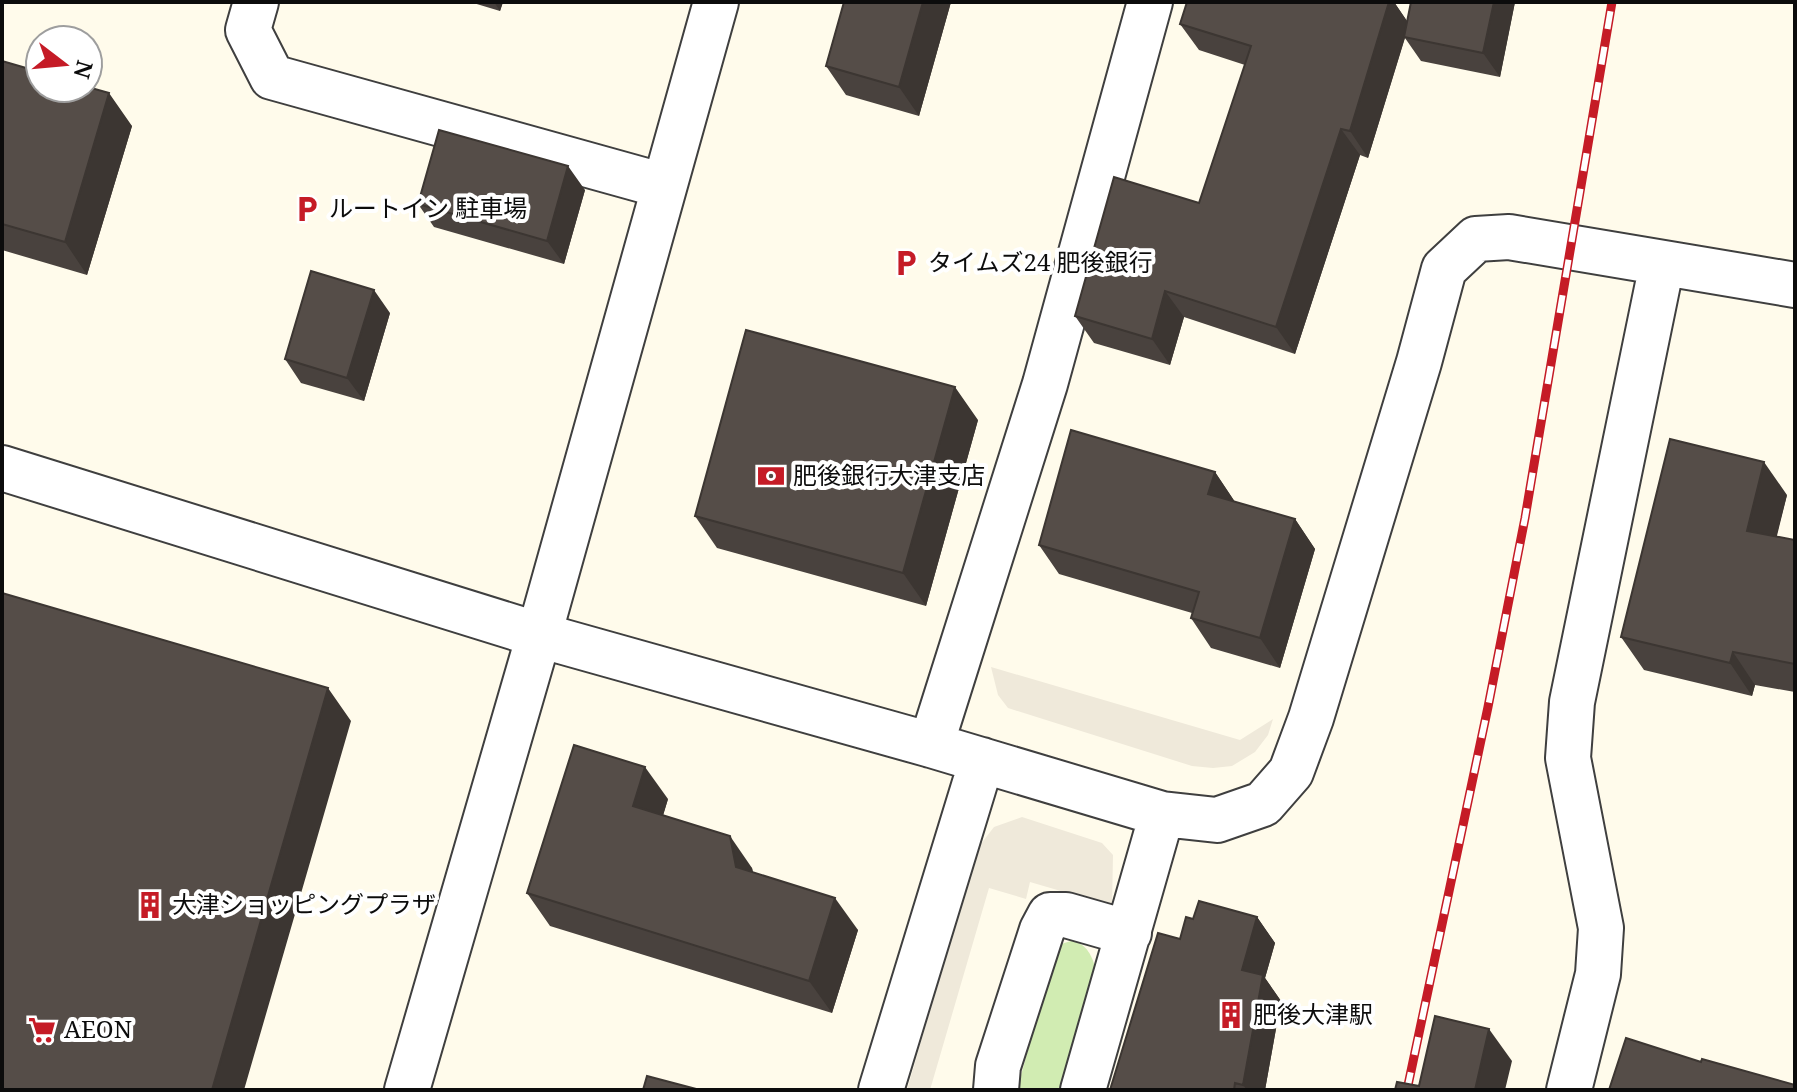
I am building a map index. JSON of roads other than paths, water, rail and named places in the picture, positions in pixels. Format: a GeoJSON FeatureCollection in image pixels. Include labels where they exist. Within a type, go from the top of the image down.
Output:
{"type":"FeatureCollection","features":[{"type":"Feature","properties":{"kind":"street"},"geometry":{"type":"LineString","coordinates":[[256,2],[248,30],[272,77],[664,186]]}},
{"type":"Feature","properties":{"kind":"street"},"geometry":{"type":"LineString","coordinates":[[407,1090],[539,635],[716,2]]}},
{"type":"Feature","properties":{"kind":"street"},"geometry":{"type":"LineString","coordinates":[[931,745],[1045,384],[1150,2]]}},
{"type":"Feature","properties":{"kind":"street"},"geometry":{"type":"LineString","coordinates":[[2,468],[539,635],[931,745],[1162,814],[1217,820],[1263,804],[1291,772],[1311,718],[1419,362],[1444,269],[1476,239],[1509,237],[1795,285]]}},
{"type":"Feature","properties":{"kind":"street"},"geometry":{"type":"LineString","coordinates":[[1569,1090],[1598,974],[1601,928],[1568,758],[1572,702],[1662,264]]}},
{"type":"Feature","properties":{"kind":"street"},"geometry":{"type":"LineString","coordinates":[[881,1090],[982,760]]}},
{"type":"Feature","properties":{"kind":"street"},"geometry":{"type":"LineString","coordinates":[[1083,1090],[1162,814]]}},
{"type":"Feature","properties":{"kind":"street"},"geometry":{"type":"LineString","coordinates":[[996,1090],[998,1066],[1042,930],[1050,915],[1066,915],[1129,933]]}},
{"type":"Feature","properties":{"kind":"railway"},"geometry":{"type":"LineString","coordinates":[[1407,1090],[1525,518],[1612,2]]}},
{"type":"Feature","properties":{"kind":"place","name":"ルートイン 駐車場"},"geometry":{"type":"Point","coordinates":[307,209]}},
{"type":"Feature","properties":{"kind":"place","name":"タイムズ24 肥後銀行"},"geometry":{"type":"Point","coordinates":[906,263]}},
{"type":"Feature","properties":{"kind":"place","name":"肥後銀行大津支店"},"geometry":{"type":"Point","coordinates":[771,476]}},
{"type":"Feature","properties":{"kind":"place","name":"大津ショッピングプラザ"},"geometry":{"type":"Point","coordinates":[150,905]}},
{"type":"Feature","properties":{"kind":"place","name":"肥後大津駅"},"geometry":{"type":"Point","coordinates":[1231,1015]}},
{"type":"Feature","properties":{"kind":"place","name":"AEON"},"geometry":{"type":"Point","coordinates":[42,1030]}}]}
